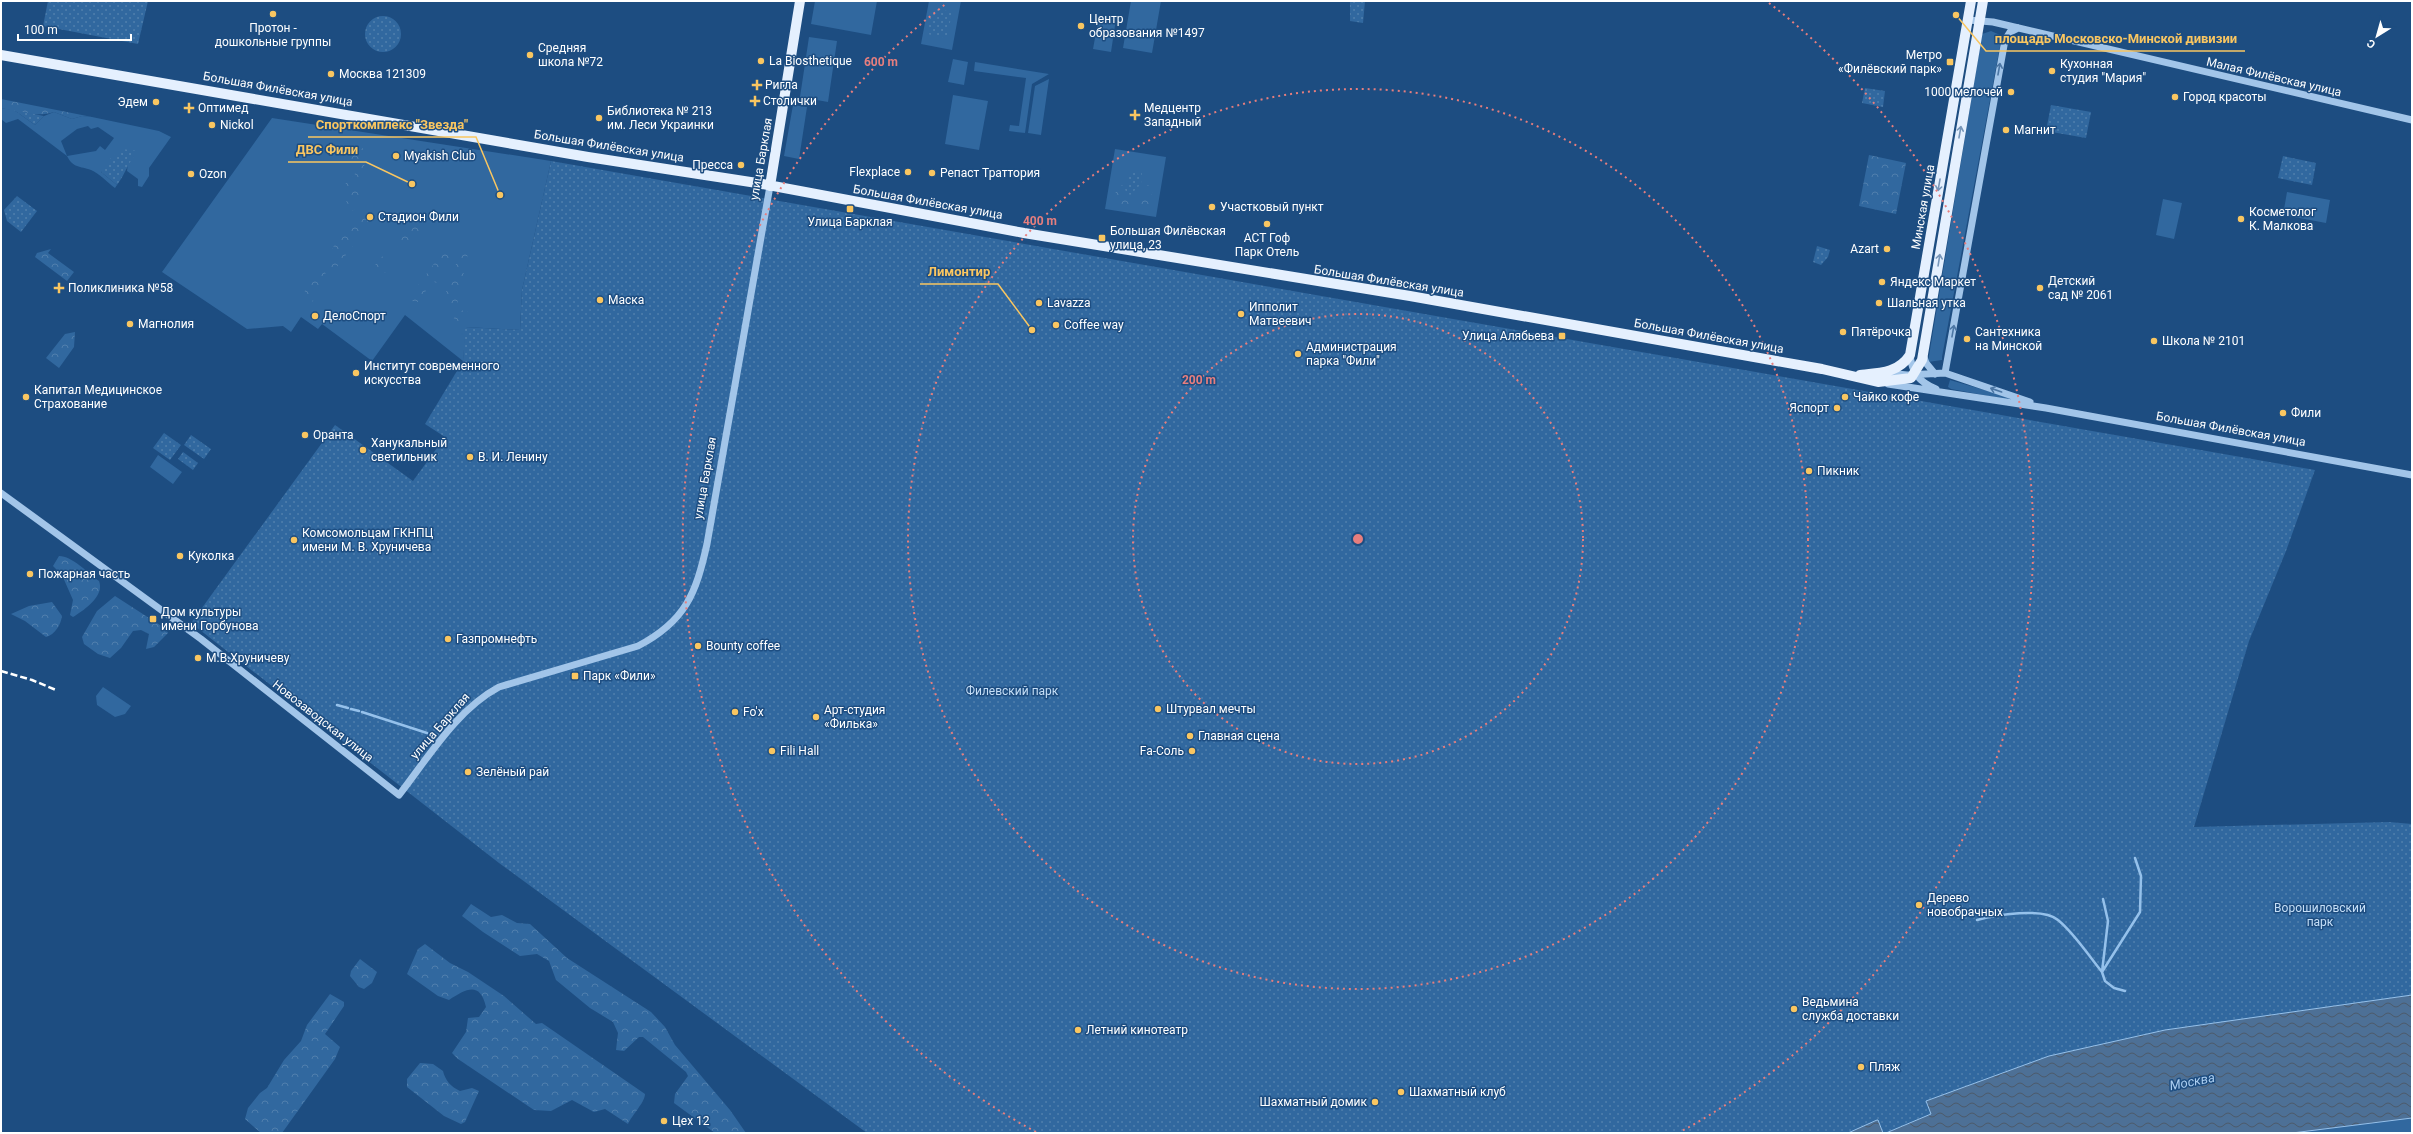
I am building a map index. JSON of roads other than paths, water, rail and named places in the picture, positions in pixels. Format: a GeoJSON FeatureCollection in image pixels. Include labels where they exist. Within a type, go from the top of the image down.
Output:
{"type":"FeatureCollection","features":[{"type":"Feature","properties":{"kind":"main road","name":"улица Барклая"},"geometry":{"type":"LineString","coordinates":[[770,186],[800,1]]}},
{"type":"Feature","properties":{"kind":"main road","name":"Минская улица"},"geometry":{"type":"LineString","coordinates":[[1910,355],[1971,1]]}},
{"type":"Feature","properties":{"kind":"main road","name":"Минская улица"},"geometry":{"type":"LineString","coordinates":[[1916,374],[1923,354],[1983,1]]}},
{"type":"Feature","properties":{"kind":"main road","name":"Большая Филёвская улица"},"geometry":{"type":"LineString","coordinates":[[1,55],[588,157],[770,186],[1024,233],[1410,296],[1854,375],[1878,382]]}},
{"type":"Feature","properties":{"kind":"main road"},"geometry":{"type":"LineString","coordinates":[[1854,375],[1887,372],[1901,365],[1910,355]]}},
{"type":"Feature","properties":{"kind":"main road"},"geometry":{"type":"LineString","coordinates":[[1878,382],[1906,380],[1916,374]]}},
{"type":"Feature","properties":{"kind":"street","name":"Малая Филёвская улица"},"geometry":{"type":"LineString","coordinates":[[1968,20],[1979,20],[2019,28],[2412,120]]}},
{"type":"Feature","properties":{"kind":"street"},"geometry":{"type":"LineString","coordinates":[[1945,373],[2005,40],[2010,32],[2019,28]]}},
{"type":"Feature","properties":{"kind":"street","name":"улица Барклая"},"geometry":{"type":"LineString","coordinates":[[399,795],[463,715],[486,694],[499,687],[638,646],[659,634],[680,614],[692,596],[707,544],[770,186]]}},
{"type":"Feature","properties":{"kind":"street"},"geometry":{"type":"LineString","coordinates":[[1923,354],[1926,363],[1935,374]]}},
{"type":"Feature","properties":{"kind":"street"},"geometry":{"type":"LineString","coordinates":[[1910,355],[1916,374]]}},
{"type":"Feature","properties":{"kind":"street","name":"Большая Филёвская улица"},"geometry":{"type":"LineString","coordinates":[[1887,372],[1916,374],[1945,373],[2046,408]]}},
{"type":"Feature","properties":{"kind":"street","name":"Большая Филёвская улица"},"geometry":{"type":"LineString","coordinates":[[1916,374],[1924,384],[1945,393]]}},
{"type":"Feature","properties":{"kind":"street","name":"Большая Филёвская улица"},"geometry":{"type":"LineString","coordinates":[[1878,382],[2046,408],[2412,475]]}},
{"type":"Feature","properties":{"kind":"street","name":"Новозаводская улица"},"geometry":{"type":"LineString","coordinates":[[1,493],[201,639],[399,795]]}},
{"type":"Feature","properties":{"kind":"water","name":"Москва"},"geometry":{"type":"Polygon","coordinates":[[[2412,995],[2412,1118],[2292,1133],[1886,1133],[1931,1114],[1926,1101],[2049,1056],[2165,1030],[2412,995]]]}},
{"type":"Feature","properties":{"kind":"water"},"geometry":{"type":"Polygon","coordinates":[[[1877,1120],[1883,1133],[1848,1133],[1877,1120]]]}},
{"type":"Feature","properties":{"kind":"waterway"},"geometry":{"type":"LineString","coordinates":[[337,705],[348,708]]}},
{"type":"Feature","properties":{"kind":"waterway"},"geometry":{"type":"LineString","coordinates":[[351,709],[359,711]]}},
{"type":"Feature","properties":{"kind":"waterway"},"geometry":{"type":"LineString","coordinates":[[362,712],[427,733]]}},
{"type":"Feature","properties":{"kind":"waterway"},"geometry":{"type":"LineString","coordinates":[[1977,920],[2019,913],[2051,916],[2058,920],[2070,932],[2102,972],[2140,912],[2141,876],[2135,858]]}},
{"type":"Feature","properties":{"kind":"waterway"},"geometry":{"type":"LineString","coordinates":[[2103,899],[2108,921],[2102,972],[2105,981],[2114,988],[2125,991]]}},
{"type":"Feature","properties":{"kind":"railway"},"geometry":{"type":"LineString","coordinates":[[1,671],[32,680],[56,690]]}},
{"type":"Feature","properties":{"kind":"place","name":"Протон - дошкольные группы"},"geometry":{"type":"Point","coordinates":[273,14]}},
{"type":"Feature","properties":{"kind":"place","name":"площадь Московско-Минской дивизии"},"geometry":{"type":"Point","coordinates":[1956,15]}},
{"type":"Feature","properties":{"kind":"place","name":"Центр образования №1497"},"geometry":{"type":"Point","coordinates":[1081,26]}},
{"type":"Feature","properties":{"kind":"place","name":"Средняя школа №72"},"geometry":{"type":"Point","coordinates":[530,55]}},
{"type":"Feature","properties":{"kind":"place","name":"La Biosthetique"},"geometry":{"type":"Point","coordinates":[761,61]}},
{"type":"Feature","properties":{"kind":"place","name":"Метро «Филёвский парк»"},"geometry":{"type":"Point","coordinates":[1950,62]}},
{"type":"Feature","properties":{"kind":"place","name":"Кухонная студия \"Мария\""},"geometry":{"type":"Point","coordinates":[2052,71]}},
{"type":"Feature","properties":{"kind":"place","name":"Москва 121309"},"geometry":{"type":"Point","coordinates":[331,74]}},
{"type":"Feature","properties":{"kind":"place","name":"Ригла"},"geometry":{"type":"Point","coordinates":[757,85]}},
{"type":"Feature","properties":{"kind":"place","name":"1000 мелочей"},"geometry":{"type":"Point","coordinates":[2011,92]}},
{"type":"Feature","properties":{"kind":"place","name":"Город красоты"},"geometry":{"type":"Point","coordinates":[2175,97]}},
{"type":"Feature","properties":{"kind":"place","name":"Столички"},"geometry":{"type":"Point","coordinates":[755,101]}},
{"type":"Feature","properties":{"kind":"place","name":"Эдем"},"geometry":{"type":"Point","coordinates":[156,102]}},
{"type":"Feature","properties":{"kind":"place","name":"Оптимед"},"geometry":{"type":"Point","coordinates":[189,108]}},
{"type":"Feature","properties":{"kind":"place","name":"Медцентр Западный"},"geometry":{"type":"Point","coordinates":[1135,115]}},
{"type":"Feature","properties":{"kind":"place","name":"Библиотека № 213 им. Леси Украинки"},"geometry":{"type":"Point","coordinates":[599,118]}},
{"type":"Feature","properties":{"kind":"place","name":"Nickol"},"geometry":{"type":"Point","coordinates":[212,125]}},
{"type":"Feature","properties":{"kind":"place","name":"Магнит"},"geometry":{"type":"Point","coordinates":[2006,130]}},
{"type":"Feature","properties":{"kind":"place","name":"Myakish Club"},"geometry":{"type":"Point","coordinates":[396,156]}},
{"type":"Feature","properties":{"kind":"place","name":"Пресса"},"geometry":{"type":"Point","coordinates":[741,165]}},
{"type":"Feature","properties":{"kind":"place","name":"Flexplace"},"geometry":{"type":"Point","coordinates":[908,172]}},
{"type":"Feature","properties":{"kind":"place","name":"Репаст Траттория"},"geometry":{"type":"Point","coordinates":[932,173]}},
{"type":"Feature","properties":{"kind":"place","name":"Ozon"},"geometry":{"type":"Point","coordinates":[191,174]}},
{"type":"Feature","properties":{"kind":"place","name":"ДВС Фили"},"geometry":{"type":"Point","coordinates":[412,184]}},
{"type":"Feature","properties":{"kind":"place","name":"Спорткомплекс \"Звезда\""},"geometry":{"type":"Point","coordinates":[500,195]}},
{"type":"Feature","properties":{"kind":"place","name":"Участковый пункт"},"geometry":{"type":"Point","coordinates":[1212,207]}},
{"type":"Feature","properties":{"kind":"place","name":"Улица Барклая"},"geometry":{"type":"Point","coordinates":[850,209]}},
{"type":"Feature","properties":{"kind":"place","name":"Стадион Фили"},"geometry":{"type":"Point","coordinates":[370,217]}},
{"type":"Feature","properties":{"kind":"place","name":"Косметолог К. Малкова"},"geometry":{"type":"Point","coordinates":[2241,219]}},
{"type":"Feature","properties":{"kind":"place","name":"АСТ Гоф Парк Отель"},"geometry":{"type":"Point","coordinates":[1267,224]}},
{"type":"Feature","properties":{"kind":"place","name":"Большая Филёвская улица, 23"},"geometry":{"type":"Point","coordinates":[1102,238]}},
{"type":"Feature","properties":{"kind":"place","name":"Azart"},"geometry":{"type":"Point","coordinates":[1887,249]}},
{"type":"Feature","properties":{"kind":"place","name":"Яндекс Маркет"},"geometry":{"type":"Point","coordinates":[1882,282]}},
{"type":"Feature","properties":{"kind":"place","name":"Поликлиника №58"},"geometry":{"type":"Point","coordinates":[59,288]}},
{"type":"Feature","properties":{"kind":"place","name":"Детский сад № 2061"},"geometry":{"type":"Point","coordinates":[2040,288]}},
{"type":"Feature","properties":{"kind":"place","name":"Маска"},"geometry":{"type":"Point","coordinates":[600,300]}},
{"type":"Feature","properties":{"kind":"place","name":"Lavazza"},"geometry":{"type":"Point","coordinates":[1039,303]}},
{"type":"Feature","properties":{"kind":"place","name":"Шальная утка"},"geometry":{"type":"Point","coordinates":[1879,303]}},
{"type":"Feature","properties":{"kind":"place","name":"Ипполит Матвеевич"},"geometry":{"type":"Point","coordinates":[1241,314]}},
{"type":"Feature","properties":{"kind":"place","name":"ДелоСпорт"},"geometry":{"type":"Point","coordinates":[315,316]}},
{"type":"Feature","properties":{"kind":"place","name":"Магнолия"},"geometry":{"type":"Point","coordinates":[130,324]}},
{"type":"Feature","properties":{"kind":"place","name":"Coffee way"},"geometry":{"type":"Point","coordinates":[1056,325]}},
{"type":"Feature","properties":{"kind":"place","name":"Лимонтир"},"geometry":{"type":"Point","coordinates":[1032,330]}},
{"type":"Feature","properties":{"kind":"place","name":"Пятёрочка"},"geometry":{"type":"Point","coordinates":[1843,332]}},
{"type":"Feature","properties":{"kind":"place","name":"Улица Алябьева"},"geometry":{"type":"Point","coordinates":[1562,336]}},
{"type":"Feature","properties":{"kind":"place","name":"Сантехника на Минской"},"geometry":{"type":"Point","coordinates":[1967,339]}},
{"type":"Feature","properties":{"kind":"place","name":"Школа № 2101"},"geometry":{"type":"Point","coordinates":[2154,341]}},
{"type":"Feature","properties":{"kind":"place","name":"Администрация парка \"Фили\""},"geometry":{"type":"Point","coordinates":[1298,354]}},
{"type":"Feature","properties":{"kind":"place","name":"Институт современного искусства"},"geometry":{"type":"Point","coordinates":[356,373]}},
{"type":"Feature","properties":{"kind":"place","name":"Капитал Медицинское Страхование"},"geometry":{"type":"Point","coordinates":[26,397]}},
{"type":"Feature","properties":{"kind":"place","name":"Чайко кофе"},"geometry":{"type":"Point","coordinates":[1845,397]}},
{"type":"Feature","properties":{"kind":"place","name":"Яспорт"},"geometry":{"type":"Point","coordinates":[1837,408]}},
{"type":"Feature","properties":{"kind":"place","name":"Фили"},"geometry":{"type":"Point","coordinates":[2283,413]}},
{"type":"Feature","properties":{"kind":"place","name":"Оранта"},"geometry":{"type":"Point","coordinates":[305,435]}},
{"type":"Feature","properties":{"kind":"place","name":"Ханукальный светильник"},"geometry":{"type":"Point","coordinates":[363,450]}},
{"type":"Feature","properties":{"kind":"place","name":"В. И. Ленину"},"geometry":{"type":"Point","coordinates":[470,457]}},
{"type":"Feature","properties":{"kind":"place","name":"Пикник"},"geometry":{"type":"Point","coordinates":[1809,471]}},
{"type":"Feature","properties":{"kind":"place","name":"Комсомольцам ГКНПЦ имени М. В. Хруничева"},"geometry":{"type":"Point","coordinates":[294,540]}},
{"type":"Feature","properties":{"kind":"place","name":"Куколка"},"geometry":{"type":"Point","coordinates":[180,556]}},
{"type":"Feature","properties":{"kind":"place","name":"Пожарная часть"},"geometry":{"type":"Point","coordinates":[30,574]}},
{"type":"Feature","properties":{"kind":"place","name":"Дом культуры имени Горбунова"},"geometry":{"type":"Point","coordinates":[153,619]}},
{"type":"Feature","properties":{"kind":"place","name":"Газпромнефть"},"geometry":{"type":"Point","coordinates":[448,639]}},
{"type":"Feature","properties":{"kind":"place","name":"Bounty coffee"},"geometry":{"type":"Point","coordinates":[698,646]}},
{"type":"Feature","properties":{"kind":"place","name":"М.В.Хруничеву"},"geometry":{"type":"Point","coordinates":[198,658]}},
{"type":"Feature","properties":{"kind":"place","name":"Парк «Фили»"},"geometry":{"type":"Point","coordinates":[575,676]}},
{"type":"Feature","properties":{"kind":"place","name":"Штурвал мечты"},"geometry":{"type":"Point","coordinates":[1158,709]}},
{"type":"Feature","properties":{"kind":"place","name":"Fo'x"},"geometry":{"type":"Point","coordinates":[735,712]}},
{"type":"Feature","properties":{"kind":"place","name":"Арт-студия «Филька»"},"geometry":{"type":"Point","coordinates":[816,717]}},
{"type":"Feature","properties":{"kind":"place","name":"Главная сцена"},"geometry":{"type":"Point","coordinates":[1190,736]}},
{"type":"Feature","properties":{"kind":"place","name":"Fili Hall"},"geometry":{"type":"Point","coordinates":[772,751]}},
{"type":"Feature","properties":{"kind":"place","name":"Fa-Соль"},"geometry":{"type":"Point","coordinates":[1192,751]}},
{"type":"Feature","properties":{"kind":"place","name":"Зелёный рай"},"geometry":{"type":"Point","coordinates":[468,772]}},
{"type":"Feature","properties":{"kind":"place","name":"Дерево новобрачных"},"geometry":{"type":"Point","coordinates":[1919,905]}},
{"type":"Feature","properties":{"kind":"place","name":"Ведьмина служба доставки"},"geometry":{"type":"Point","coordinates":[1794,1009]}},
{"type":"Feature","properties":{"kind":"place","name":"Летний кинотеатр"},"geometry":{"type":"Point","coordinates":[1078,1030]}},
{"type":"Feature","properties":{"kind":"place","name":"Пляж"},"geometry":{"type":"Point","coordinates":[1861,1067]}},
{"type":"Feature","properties":{"kind":"place","name":"Шахматный клуб"},"geometry":{"type":"Point","coordinates":[1401,1092]}},
{"type":"Feature","properties":{"kind":"place","name":"Шахматный домик"},"geometry":{"type":"Point","coordinates":[1375,1102]}},
{"type":"Feature","properties":{"kind":"place","name":"Цех 12"},"geometry":{"type":"Point","coordinates":[664,1121]}},
{"type":"Feature","properties":{"kind":"park label","name":"Филевский парк"},"geometry":{"type":"Point","coordinates":[1012,691]}},
{"type":"Feature","properties":{"kind":"park label","name":"Ворошиловский парк"},"geometry":{"type":"Point","coordinates":[2320,915]}}]}
